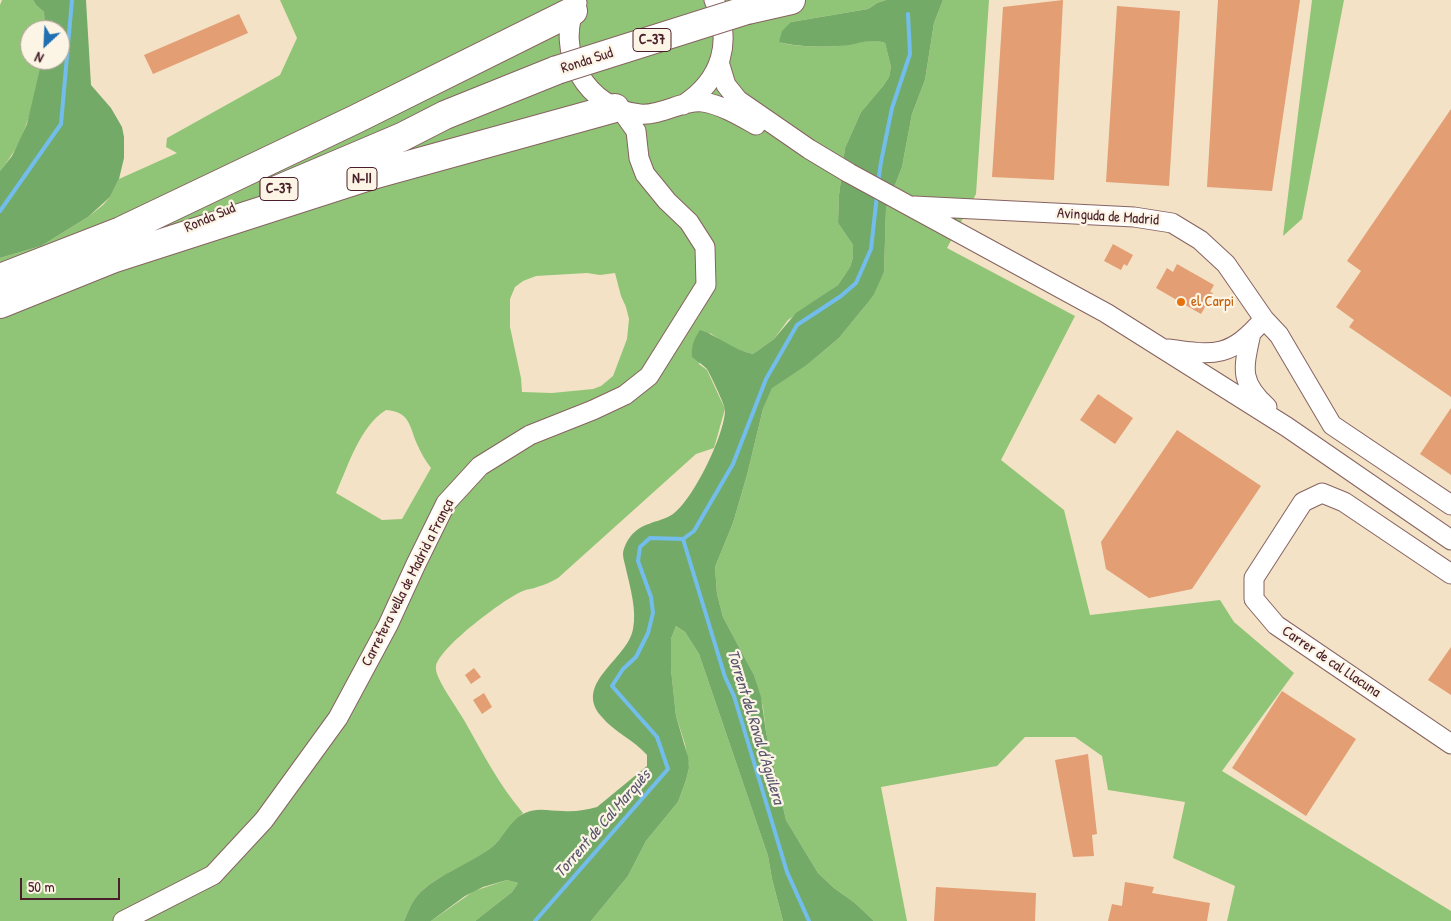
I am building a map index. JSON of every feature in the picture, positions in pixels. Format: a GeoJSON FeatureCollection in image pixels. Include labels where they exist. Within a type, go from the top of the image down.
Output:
{"type":"FeatureCollection","features":[{"type":"Feature","properties":{"kind":"highway","name":"Ronda Sud"},"geometry":{"type":"LineString","coordinates":[[112,259],[402,137],[445,115],[557,70],[747,10],[791,0]]}},
{"type":"Feature","properties":{"kind":"highway","name":"N-II"},"geometry":{"type":"LineString","coordinates":[[121,231],[356,119],[576,6]]}},
{"type":"Feature","properties":{"kind":"highway","name":"N-II"},"geometry":{"type":"LineString","coordinates":[[112,259],[376,174],[618,109]]}},
{"type":"Feature","properties":{"kind":"highway","name":"Ronda Sud"},"geometry":{"type":"LineString","coordinates":[[121,231],[398,129],[445,115]]}},
{"type":"Feature","properties":{"kind":"highway","name":"C-37"},"geometry":{"type":"LineString","coordinates":[[0,278],[121,231]]}},
{"type":"Feature","properties":{"kind":"highway","name":"C-37"},"geometry":{"type":"LineString","coordinates":[[0,304],[112,259]]}},
{"type":"Feature","properties":{"kind":"street","name":"N-II"},"geometry":{"type":"LineString","coordinates":[[682,106],[705,87],[713,76],[719,62],[723,46],[723,29],[720,13],[714,0]]}},
{"type":"Feature","properties":{"kind":"street","name":"N-II"},"geometry":{"type":"LineString","coordinates":[[576,6],[569,27],[569,44],[572,60],[579,75],[601,100],[618,109],[640,114],[659,112],[702,102],[716,106],[809,149]]}},
{"type":"Feature","properties":{"kind":"street","name":"N-II"},"geometry":{"type":"LineString","coordinates":[[719,62],[726,85],[738,100],[809,149],[890,196],[1106,313],[1287,427],[1451,540]]}},
{"type":"Feature","properties":{"kind":"street","name":"Carretera vella de Madrid a França"},"geometry":{"type":"LineString","coordinates":[[124,921],[213,875],[264,820],[338,718],[388,625],[446,503],[480,466],[530,435],[625,395],[649,376],[706,285],[705,247],[689,222],[667,201],[645,174],[640,158],[636,131],[618,109]]}},
{"type":"Feature","properties":{"kind":"street"},"geometry":{"type":"LineString","coordinates":[[639,143],[643,131],[659,112]]}},
{"type":"Feature","properties":{"kind":"street","name":"Avinguda de Madrid"},"geometry":{"type":"LineString","coordinates":[[910,206],[1134,217],[1172,223],[1200,240],[1226,264],[1257,326],[1279,335],[1332,425],[1451,505]]}},
{"type":"Feature","properties":{"kind":"street"},"geometry":{"type":"LineString","coordinates":[[1162,348],[1214,353],[1236,346],[1257,326]]}},
{"type":"Feature","properties":{"kind":"street"},"geometry":{"type":"LineString","coordinates":[[1257,326],[1244,373],[1246,382],[1264,404],[1287,427]]}},
{"type":"Feature","properties":{"kind":"street","name":"Carrer de cal Llacuna"},"geometry":{"type":"LineString","coordinates":[[1451,574],[1344,502],[1322,494],[1303,502],[1254,578],[1254,599],[1276,625],[1451,744]]}},
{"type":"Feature","properties":{"kind":"green space"},"geometry":{"type":"Polygon","coordinates":[[[2,0],[33,0],[44,12],[44,20],[20,20],[20,70],[41,70],[32,107],[23,134],[0,171],[0,5],[2,0]]]}},
{"type":"Feature","properties":{"kind":"green space"},"geometry":{"type":"Polygon","coordinates":[[[33,0],[86,0],[91,85],[111,108],[122,127],[124,158],[119,179],[110,197],[88,217],[41,246],[0,258],[0,171],[12,156],[27,124],[40,70],[70,70],[70,20],[44,20],[44,12],[33,0]]]}},
{"type":"Feature","properties":{"kind":"green space"},"geometry":{"type":"Polygon","coordinates":[[[280,0],[886,0],[868,9],[791,22],[780,42],[792,45],[817,46],[844,45],[867,41],[885,43],[891,67],[889,77],[861,112],[845,148],[839,195],[838,223],[853,245],[853,257],[850,267],[838,285],[788,320],[774,339],[753,354],[725,343],[710,333],[699,364],[707,370],[725,409],[714,448],[696,454],[558,578],[523,591],[502,603],[459,637],[439,659],[436,672],[442,685],[499,780],[523,813],[498,841],[484,853],[432,883],[422,891],[414,900],[404,921],[0,921],[0,258],[41,246],[88,217],[103,205],[110,197],[119,179],[177,153],[166,147],[167,138],[280,75],[297,38],[280,0]],[[587,273],[536,276],[523,281],[515,287],[510,299],[510,327],[521,378],[522,392],[552,393],[593,389],[601,386],[613,376],[627,339],[629,319],[626,307],[615,273],[600,275],[587,273]],[[386,410],[377,417],[362,436],[336,493],[382,520],[402,519],[431,468],[417,444],[410,425],[404,417],[400,413],[386,410]]]}},
{"type":"Feature","properties":{"kind":"green space"},"geometry":{"type":"Polygon","coordinates":[[[886,0],[943,0],[934,23],[925,80],[912,114],[902,167],[886,208],[884,272],[874,294],[839,338],[807,365],[772,388],[763,409],[733,523],[715,567],[717,594],[723,617],[754,675],[761,697],[766,732],[786,820],[818,873],[874,921],[783,921],[768,856],[699,654],[685,632],[676,626],[671,639],[671,669],[676,716],[688,757],[689,768],[686,780],[678,802],[646,841],[628,876],[591,921],[475,921],[512,892],[518,883],[507,880],[483,887],[465,896],[431,921],[404,921],[413,902],[422,891],[441,877],[493,846],[520,816],[534,810],[571,811],[597,807],[647,766],[647,755],[601,716],[594,704],[593,693],[605,671],[629,640],[633,629],[634,606],[623,556],[626,543],[638,529],[673,514],[690,495],[714,450],[724,421],[725,410],[707,369],[692,357],[693,343],[700,330],[753,354],[774,339],[796,313],[838,285],[850,267],[853,257],[853,245],[838,223],[839,195],[845,148],[861,112],[889,77],[891,67],[885,43],[879,41],[867,41],[844,46],[794,45],[779,42],[782,31],[791,22],[868,9],[886,0]]]}},
{"type":"Feature","properties":{"kind":"green space"},"geometry":{"type":"Polygon","coordinates":[[[943,0],[989,0],[976,194],[947,248],[1075,316],[1001,460],[1064,510],[1090,615],[1220,600],[1234,622],[1294,673],[1222,771],[1451,911],[1451,921],[1227,921],[1235,886],[1173,858],[1185,802],[1108,790],[1102,756],[1075,737],[1025,737],[997,766],[881,787],[907,921],[874,921],[855,903],[834,888],[818,873],[786,820],[766,732],[763,707],[754,675],[723,617],[717,594],[715,567],[733,523],[763,409],[772,387],[807,365],[839,338],[866,305],[884,272],[886,208],[902,167],[912,114],[925,80],[934,23],[943,0]]]}},
{"type":"Feature","properties":{"kind":"green space"},"geometry":{"type":"Polygon","coordinates":[[[1312,0],[1344,0],[1302,219],[1283,236],[1312,0]]]}},
{"type":"Feature","properties":{"kind":"green space"},"geometry":{"type":"Polygon","coordinates":[[[676,626],[685,632],[699,654],[768,856],[783,921],[591,921],[628,876],[646,841],[678,802],[686,780],[689,768],[685,744],[676,716],[671,669],[671,639],[676,626]]]}},
{"type":"Feature","properties":{"kind":"green space"},"geometry":{"type":"Polygon","coordinates":[[[507,880],[518,883],[512,892],[475,921],[431,921],[474,891],[507,880]]]}},
{"type":"Feature","properties":{"kind":"building"},"geometry":{"type":"Polygon","coordinates":[[[1063,0],[1054,180],[992,177],[1003,7],[1063,0]]]}},
{"type":"Feature","properties":{"kind":"building"},"geometry":{"type":"Polygon","coordinates":[[[1218,0],[1300,0],[1272,191],[1207,187],[1218,0]]]}},
{"type":"Feature","properties":{"kind":"building"},"geometry":{"type":"Polygon","coordinates":[[[1117,6],[1180,11],[1169,186],[1106,182],[1117,6]]]}},
{"type":"Feature","properties":{"kind":"building"},"geometry":{"type":"Polygon","coordinates":[[[239,14],[248,33],[153,74],[144,55],[239,14]]]}},
{"type":"Feature","properties":{"kind":"building"},"geometry":{"type":"Polygon","coordinates":[[[1451,109],[1451,397],[1349,327],[1354,320],[1336,307],[1361,271],[1347,261],[1451,109]]]}},
{"type":"Feature","properties":{"kind":"building"},"geometry":{"type":"Polygon","coordinates":[[[1113,244],[1133,255],[1127,266],[1124,264],[1121,270],[1104,261],[1113,244]]]}},
{"type":"Feature","properties":{"kind":"building"},"geometry":{"type":"Polygon","coordinates":[[[1177,264],[1214,285],[1210,292],[1213,293],[1201,314],[1156,288],[1167,268],[1173,272],[1177,264]]]}},
{"type":"Feature","properties":{"kind":"building"},"geometry":{"type":"Polygon","coordinates":[[[1098,394],[1133,418],[1115,444],[1080,420],[1098,394]]]}},
{"type":"Feature","properties":{"kind":"building"},"geometry":{"type":"Polygon","coordinates":[[[1451,408],[1451,475],[1420,454],[1451,408]]]}},
{"type":"Feature","properties":{"kind":"building"},"geometry":{"type":"Polygon","coordinates":[[[1177,430],[1261,486],[1192,589],[1149,598],[1106,569],[1101,542],[1177,430]]]}},
{"type":"Feature","properties":{"kind":"building"},"geometry":{"type":"Polygon","coordinates":[[[1451,647],[1451,695],[1428,680],[1451,647]]]}},
{"type":"Feature","properties":{"kind":"building"},"geometry":{"type":"Polygon","coordinates":[[[474,668],[481,677],[471,684],[465,675],[474,668]]]}},
{"type":"Feature","properties":{"kind":"building"},"geometry":{"type":"Polygon","coordinates":[[[1282,691],[1356,739],[1306,816],[1232,768],[1282,691]]]}},
{"type":"Feature","properties":{"kind":"building"},"geometry":{"type":"Polygon","coordinates":[[[484,693],[492,707],[482,714],[473,700],[484,693]]]}},
{"type":"Feature","properties":{"kind":"building"},"geometry":{"type":"Polygon","coordinates":[[[1088,754],[1097,834],[1092,835],[1094,856],[1073,857],[1055,760],[1088,754]]]}},
{"type":"Feature","properties":{"kind":"building"},"geometry":{"type":"Polygon","coordinates":[[[1125,882],[1154,887],[1152,893],[1210,903],[1207,921],[1108,921],[1112,904],[1122,906],[1125,882]]]}},
{"type":"Feature","properties":{"kind":"building"},"geometry":{"type":"Polygon","coordinates":[[[936,887],[1036,893],[1035,921],[934,921],[936,887]]]}},
{"type":"Feature","properties":{"kind":"waterway"},"geometry":{"type":"LineString","coordinates":[[0,211],[61,124],[72,0]]}},
{"type":"Feature","properties":{"kind":"waterway"},"geometry":{"type":"LineString","coordinates":[[878,183],[892,108],[910,54],[908,14]]}},
{"type":"Feature","properties":{"kind":"waterway"},"geometry":{"type":"LineString","coordinates":[[683,539],[694,531],[733,464],[766,379],[797,325],[841,296],[856,283],[871,249],[877,195]]}},
{"type":"Feature","properties":{"kind":"waterway","name":"Torrent de Cal Marquès"},"geometry":{"type":"LineString","coordinates":[[535,921],[668,769],[657,737],[612,686],[623,669],[636,657],[648,633],[653,613],[651,597],[638,561],[640,547],[650,538],[683,539]]}},
{"type":"Feature","properties":{"kind":"waterway","name":"Torrent del Raval d'Aguilera"},"geometry":{"type":"LineString","coordinates":[[683,539],[725,677],[734,696],[787,872],[809,921]]}},
{"type":"Feature","properties":{"kind":"place","name":"el Carpi"},"geometry":{"type":"Point","coordinates":[1181,302]}}]}
